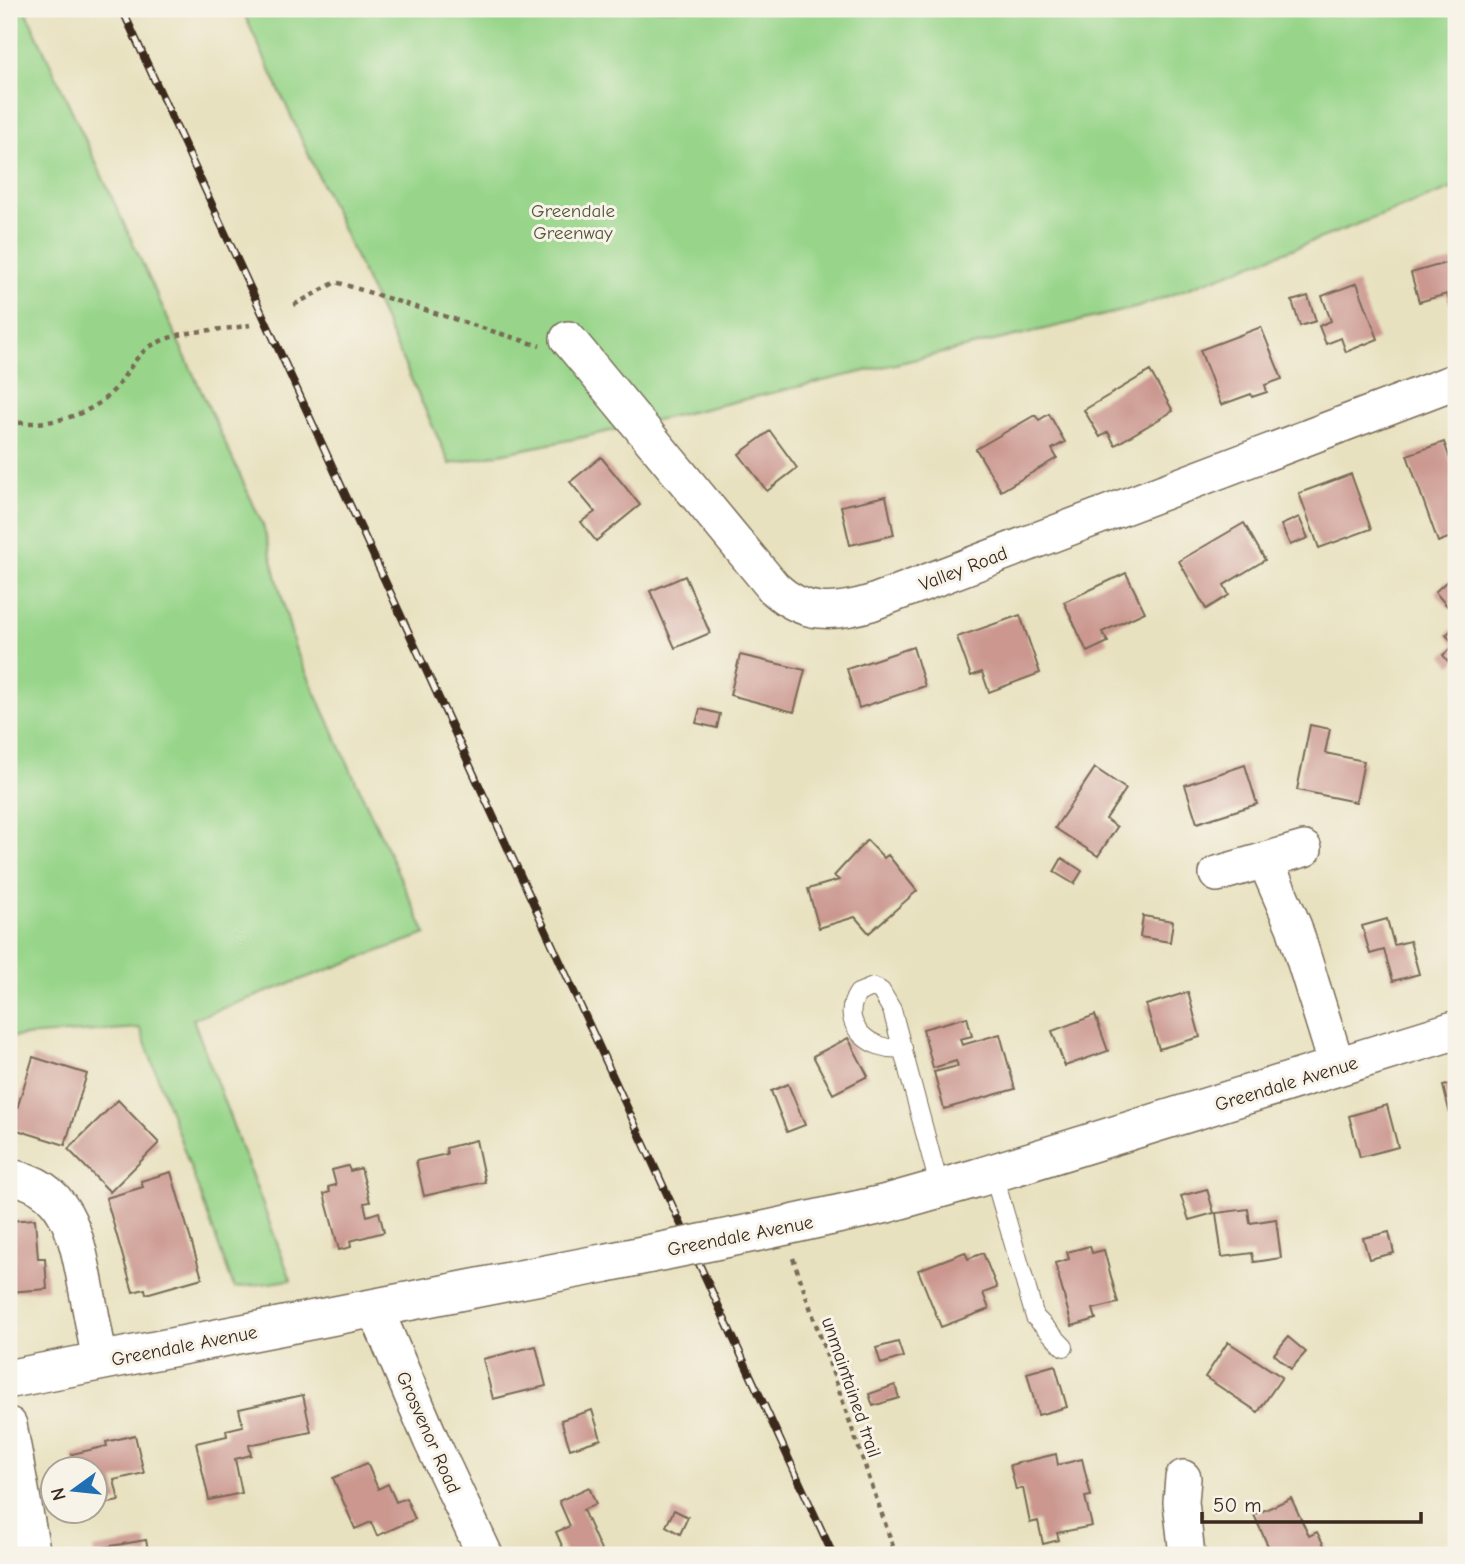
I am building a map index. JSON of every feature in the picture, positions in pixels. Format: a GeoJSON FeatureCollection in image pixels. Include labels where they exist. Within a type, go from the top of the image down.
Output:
{"type":"FeatureCollection","features":[{"type":"Feature","properties":{"kind":"main road","name":"Greendale Avenue"},"geometry":{"type":"LineString","coordinates":[[9,1379],[770,1230],[940,1189],[1456,1030]]}},
{"type":"Feature","properties":{"kind":"street","name":"Valley Road"},"geometry":{"type":"LineString","coordinates":[[577,350],[774,588],[796,605],[822,613],[871,603],[1456,381]]}},
{"type":"Feature","properties":{"kind":"street"},"geometry":{"type":"LineString","coordinates":[[1217,874],[1304,849]]}},
{"type":"Feature","properties":{"kind":"street"},"geometry":{"type":"LineString","coordinates":[[1265,860],[1294,927],[1337,1066]]}},
{"type":"Feature","properties":{"kind":"street"},"geometry":{"type":"LineString","coordinates":[[9,1177],[47,1191],[67,1214],[78,1249],[100,1362]]}},
{"type":"Feature","properties":{"kind":"street","name":"Grosvenor Road"},"geometry":{"type":"LineString","coordinates":[[375,1307],[431,1440],[485,1555]]}},
{"type":"Feature","properties":{"kind":"street"},"geometry":{"type":"LineString","coordinates":[[9,1425],[33,1555]]}},
{"type":"Feature","properties":{"kind":"street"},"geometry":{"type":"LineString","coordinates":[[1183,1478],[1181,1502],[1188,1555]]}},
{"type":"Feature","properties":{"kind":"lane"},"geometry":{"type":"LineString","coordinates":[[903,1048],[940,1189]]}},
{"type":"Feature","properties":{"kind":"lane"},"geometry":{"type":"LineString","coordinates":[[993,1173],[1035,1317],[1064,1347]]}},
{"type":"Feature","properties":{"kind":"path"},"geometry":{"type":"LineString","coordinates":[[294,305],[336,282],[577,350]]}},
{"type":"Feature","properties":{"kind":"path"},"geometry":{"type":"LineString","coordinates":[[9,422],[31,424],[75,417],[113,391],[127,368],[149,347],[174,335],[250,326]]}},
{"type":"Feature","properties":{"kind":"path","name":"unmaintained trail"},"geometry":{"type":"LineString","coordinates":[[770,1230],[896,1555]]}},
{"type":"Feature","properties":{"kind":"green space"},"geometry":{"type":"Polygon","coordinates":[[[9,9],[25,9],[263,525],[295,648],[426,934],[193,1019],[291,1280],[234,1288],[140,1028],[9,1037],[9,9]]]}},
{"type":"Feature","properties":{"kind":"green space","name":"Greendale Greenway"},"geometry":{"type":"Polygon","coordinates":[[[242,9],[1456,9],[1456,187],[1139,307],[584,437],[450,464],[242,9]]]}},
{"type":"Feature","properties":{"kind":"building"},"geometry":{"type":"Polygon","coordinates":[[[1456,260],[1456,305],[1451,307],[1447,294],[1419,302],[1411,273],[1456,260]]]}},
{"type":"Feature","properties":{"kind":"building"},"geometry":{"type":"Polygon","coordinates":[[[1357,283],[1378,339],[1346,352],[1341,338],[1326,344],[1319,326],[1331,321],[1322,296],[1357,283]]]}},
{"type":"Feature","properties":{"kind":"building"},"geometry":{"type":"Polygon","coordinates":[[[1308,296],[1316,321],[1300,326],[1292,301],[1308,296]]]}},
{"type":"Feature","properties":{"kind":"building"},"geometry":{"type":"Polygon","coordinates":[[[1261,327],[1282,379],[1265,385],[1267,392],[1252,397],[1251,394],[1221,405],[1200,350],[1261,327]]]}},
{"type":"Feature","properties":{"kind":"building"},"geometry":{"type":"Polygon","coordinates":[[[1150,371],[1173,411],[1115,445],[1108,432],[1100,437],[1084,410],[1150,371]]]}},
{"type":"Feature","properties":{"kind":"building"},"geometry":{"type":"Polygon","coordinates":[[[1049,414],[1065,442],[1052,449],[1057,458],[1001,491],[976,449],[1035,415],[1039,420],[1049,414]]]}},
{"type":"Feature","properties":{"kind":"building"},"geometry":{"type":"Polygon","coordinates":[[[770,431],[797,468],[767,491],[739,454],[770,431]]]}},
{"type":"Feature","properties":{"kind":"building"},"geometry":{"type":"Polygon","coordinates":[[[1444,442],[1453,467],[1456,465],[1456,535],[1438,542],[1407,455],[1444,442]]]}},
{"type":"Feature","properties":{"kind":"building"},"geometry":{"type":"Polygon","coordinates":[[[601,457],[640,505],[596,541],[581,522],[595,512],[570,482],[601,457]]]}},
{"type":"Feature","properties":{"kind":"building"},"geometry":{"type":"Polygon","coordinates":[[[1351,474],[1371,529],[1319,548],[1299,493],[1351,474]]]}},
{"type":"Feature","properties":{"kind":"building"},"geometry":{"type":"Polygon","coordinates":[[[886,496],[894,535],[850,545],[841,506],[886,496]]]}},
{"type":"Feature","properties":{"kind":"building"},"geometry":{"type":"Polygon","coordinates":[[[1299,517],[1308,538],[1290,545],[1281,525],[1299,517]]]}},
{"type":"Feature","properties":{"kind":"building"},"geometry":{"type":"Polygon","coordinates":[[[1244,523],[1265,560],[1224,585],[1229,595],[1206,609],[1179,561],[1244,523]]]}},
{"type":"Feature","properties":{"kind":"building"},"geometry":{"type":"Polygon","coordinates":[[[1126,573],[1145,612],[1102,632],[1108,642],[1087,652],[1064,602],[1126,573]]]}},
{"type":"Feature","properties":{"kind":"building"},"geometry":{"type":"Polygon","coordinates":[[[685,576],[710,633],[675,648],[650,591],[685,576]]]}},
{"type":"Feature","properties":{"kind":"building"},"geometry":{"type":"Polygon","coordinates":[[[1447,581],[1456,592],[1456,602],[1449,608],[1435,592],[1447,581]]]}},
{"type":"Feature","properties":{"kind":"building"},"geometry":{"type":"Polygon","coordinates":[[[1020,615],[1040,673],[989,692],[982,672],[971,676],[957,637],[1020,615]]]}},
{"type":"Feature","properties":{"kind":"building"},"geometry":{"type":"Polygon","coordinates":[[[1456,626],[1456,661],[1451,665],[1443,655],[1455,645],[1446,635],[1456,626]]]}},
{"type":"Feature","properties":{"kind":"building"},"geometry":{"type":"Polygon","coordinates":[[[913,647],[925,686],[859,708],[847,669],[913,647]]]}},
{"type":"Feature","properties":{"kind":"building"},"geometry":{"type":"Polygon","coordinates":[[[740,655],[805,670],[794,712],[730,695],[740,655]]]}},
{"type":"Feature","properties":{"kind":"building"},"geometry":{"type":"Polygon","coordinates":[[[700,709],[720,714],[717,728],[696,723],[700,709]]]}},
{"type":"Feature","properties":{"kind":"building"},"geometry":{"type":"Polygon","coordinates":[[[1310,725],[1330,729],[1325,753],[1364,761],[1356,802],[1297,790],[1310,725]]]}},
{"type":"Feature","properties":{"kind":"building"},"geometry":{"type":"Polygon","coordinates":[[[1245,765],[1257,804],[1197,823],[1185,785],[1245,765]]]}},
{"type":"Feature","properties":{"kind":"building"},"geometry":{"type":"Polygon","coordinates":[[[1095,768],[1126,789],[1106,819],[1117,827],[1098,856],[1055,828],[1095,768]]]}},
{"type":"Feature","properties":{"kind":"building"},"geometry":{"type":"Polygon","coordinates":[[[867,840],[884,858],[888,855],[917,891],[869,933],[855,917],[819,928],[808,889],[839,880],[834,876],[867,840]]]}},
{"type":"Feature","properties":{"kind":"building"},"geometry":{"type":"Polygon","coordinates":[[[1062,858],[1082,871],[1074,884],[1054,872],[1062,858]]]}},
{"type":"Feature","properties":{"kind":"building"},"geometry":{"type":"Polygon","coordinates":[[[1143,916],[1173,921],[1170,942],[1140,937],[1143,916]]]}},
{"type":"Feature","properties":{"kind":"building"},"geometry":{"type":"Polygon","coordinates":[[[1387,919],[1394,945],[1410,941],[1419,974],[1393,981],[1384,950],[1370,954],[1362,926],[1387,919]]]}},
{"type":"Feature","properties":{"kind":"building"},"geometry":{"type":"Polygon","coordinates":[[[1188,992],[1200,1037],[1159,1049],[1146,1005],[1188,992]]]}},
{"type":"Feature","properties":{"kind":"building"},"geometry":{"type":"Polygon","coordinates":[[[1095,1015],[1108,1051],[1065,1066],[1052,1031],[1095,1015]]]}},
{"type":"Feature","properties":{"kind":"building"},"geometry":{"type":"Polygon","coordinates":[[[967,1017],[972,1036],[960,1039],[962,1045],[1000,1034],[1015,1089],[944,1109],[934,1072],[958,1066],[956,1061],[933,1068],[923,1029],[967,1017]]]}},
{"type":"Feature","properties":{"kind":"building"},"geometry":{"type":"Polygon","coordinates":[[[848,1038],[868,1076],[833,1094],[813,1056],[848,1038]]]}},
{"type":"Feature","properties":{"kind":"building"},"geometry":{"type":"Polygon","coordinates":[[[33,1057],[87,1074],[65,1145],[11,1128],[33,1057]]]}},
{"type":"Feature","properties":{"kind":"building"},"geometry":{"type":"Polygon","coordinates":[[[1456,1083],[1456,1134],[1455,1134],[1443,1086],[1456,1083]]]}},
{"type":"Feature","properties":{"kind":"building"},"geometry":{"type":"Polygon","coordinates":[[[788,1084],[805,1125],[787,1132],[771,1091],[788,1084]]]}},
{"type":"Feature","properties":{"kind":"building"},"geometry":{"type":"Polygon","coordinates":[[[118,1100],[159,1143],[110,1192],[68,1149],[118,1100]]]}},
{"type":"Feature","properties":{"kind":"building"},"geometry":{"type":"Polygon","coordinates":[[[1387,1105],[1398,1147],[1360,1157],[1349,1116],[1387,1105]]]}},
{"type":"Feature","properties":{"kind":"building"},"geometry":{"type":"Polygon","coordinates":[[[476,1140],[485,1182],[424,1196],[416,1161],[447,1154],[446,1148],[476,1140]]]}},
{"type":"Feature","properties":{"kind":"building"},"geometry":{"type":"Polygon","coordinates":[[[348,1166],[350,1171],[361,1168],[370,1202],[364,1203],[367,1216],[379,1212],[384,1232],[350,1241],[351,1247],[339,1250],[324,1194],[330,1192],[328,1187],[336,1185],[332,1170],[348,1166]]]}},
{"type":"Feature","properties":{"kind":"building"},"geometry":{"type":"Polygon","coordinates":[[[171,1172],[202,1278],[146,1294],[145,1289],[133,1292],[106,1198],[143,1187],[141,1181],[171,1172]]]}},
{"type":"Feature","properties":{"kind":"building"},"geometry":{"type":"Polygon","coordinates":[[[1207,1189],[1214,1213],[1189,1220],[1181,1196],[1207,1189]]]}},
{"type":"Feature","properties":{"kind":"building"},"geometry":{"type":"Polygon","coordinates":[[[1248,1209],[1250,1223],[1276,1219],[1281,1258],[1254,1262],[1252,1253],[1222,1257],[1216,1213],[1248,1209]]]}},
{"type":"Feature","properties":{"kind":"building"},"geometry":{"type":"Polygon","coordinates":[[[35,1219],[38,1258],[45,1258],[47,1289],[9,1292],[9,1221],[35,1219]]]}},
{"type":"Feature","properties":{"kind":"building"},"geometry":{"type":"Polygon","coordinates":[[[1389,1232],[1394,1253],[1369,1259],[1363,1238],[1389,1232]]]}},
{"type":"Feature","properties":{"kind":"building"},"geometry":{"type":"Polygon","coordinates":[[[1090,1246],[1092,1253],[1104,1250],[1118,1303],[1093,1309],[1096,1319],[1072,1326],[1055,1263],[1069,1259],[1067,1252],[1090,1246]]]}},
{"type":"Feature","properties":{"kind":"building"},"geometry":{"type":"Polygon","coordinates":[[[965,1252],[968,1259],[983,1253],[997,1288],[983,1293],[989,1309],[941,1327],[918,1270],[965,1252]]]}},
{"type":"Feature","properties":{"kind":"building"},"geometry":{"type":"Polygon","coordinates":[[[1288,1337],[1306,1352],[1291,1369],[1274,1354],[1288,1337]]]}},
{"type":"Feature","properties":{"kind":"building"},"geometry":{"type":"Polygon","coordinates":[[[898,1342],[903,1357],[881,1364],[876,1348],[898,1342]]]}},
{"type":"Feature","properties":{"kind":"building"},"geometry":{"type":"Polygon","coordinates":[[[1228,1342],[1282,1377],[1258,1412],[1205,1377],[1228,1342]]]}},
{"type":"Feature","properties":{"kind":"building"},"geometry":{"type":"Polygon","coordinates":[[[536,1346],[546,1386],[493,1399],[483,1359],[536,1346]]]}},
{"type":"Feature","properties":{"kind":"building"},"geometry":{"type":"Polygon","coordinates":[[[1055,1365],[1067,1407],[1038,1415],[1027,1373],[1055,1365]]]}},
{"type":"Feature","properties":{"kind":"building"},"geometry":{"type":"Polygon","coordinates":[[[895,1385],[899,1398],[873,1406],[869,1394],[895,1385]]]}},
{"type":"Feature","properties":{"kind":"building"},"geometry":{"type":"Polygon","coordinates":[[[303,1395],[311,1432],[249,1445],[251,1455],[235,1459],[242,1493],[209,1500],[196,1443],[227,1436],[226,1430],[243,1426],[239,1409],[303,1395]]]}},
{"type":"Feature","properties":{"kind":"building"},"geometry":{"type":"Polygon","coordinates":[[[592,1410],[601,1439],[570,1449],[561,1420],[592,1410]]]}},
{"type":"Feature","properties":{"kind":"building"},"geometry":{"type":"Polygon","coordinates":[[[135,1435],[144,1473],[114,1480],[119,1501],[108,1503],[108,1456],[72,1454],[107,1446],[106,1442],[135,1435]]]}},
{"type":"Feature","properties":{"kind":"building"},"geometry":{"type":"Polygon","coordinates":[[[1056,1454],[1058,1465],[1082,1459],[1091,1496],[1085,1497],[1092,1526],[1057,1533],[1059,1540],[1043,1544],[1038,1521],[1030,1523],[1023,1488],[1016,1490],[1010,1465],[1056,1454]]]}},
{"type":"Feature","properties":{"kind":"building"},"geometry":{"type":"Polygon","coordinates":[[[367,1463],[378,1489],[388,1484],[396,1502],[406,1498],[415,1519],[377,1536],[371,1522],[355,1529],[333,1478],[367,1463]]]}},
{"type":"Feature","properties":{"kind":"building"},"geometry":{"type":"Polygon","coordinates":[[[589,1487],[596,1504],[583,1510],[603,1555],[566,1555],[556,1532],[570,1526],[559,1501],[589,1487]]]}},
{"type":"Feature","properties":{"kind":"building"},"geometry":{"type":"Polygon","coordinates":[[[1291,1498],[1309,1536],[1317,1532],[1325,1547],[1309,1555],[1255,1555],[1254,1552],[1268,1546],[1254,1515],[1291,1498]]]}},
{"type":"Feature","properties":{"kind":"building"},"geometry":{"type":"Polygon","coordinates":[[[674,1510],[688,1517],[680,1534],[666,1526],[674,1510]]]}},
{"type":"Feature","properties":{"kind":"building"},"geometry":{"type":"Polygon","coordinates":[[[146,1540],[149,1555],[94,1555],[93,1549],[146,1540]]]}},
{"type":"Feature","properties":{"kind":"railway"},"geometry":{"type":"LineString","coordinates":[[122,9],[833,1555]]}}]}
